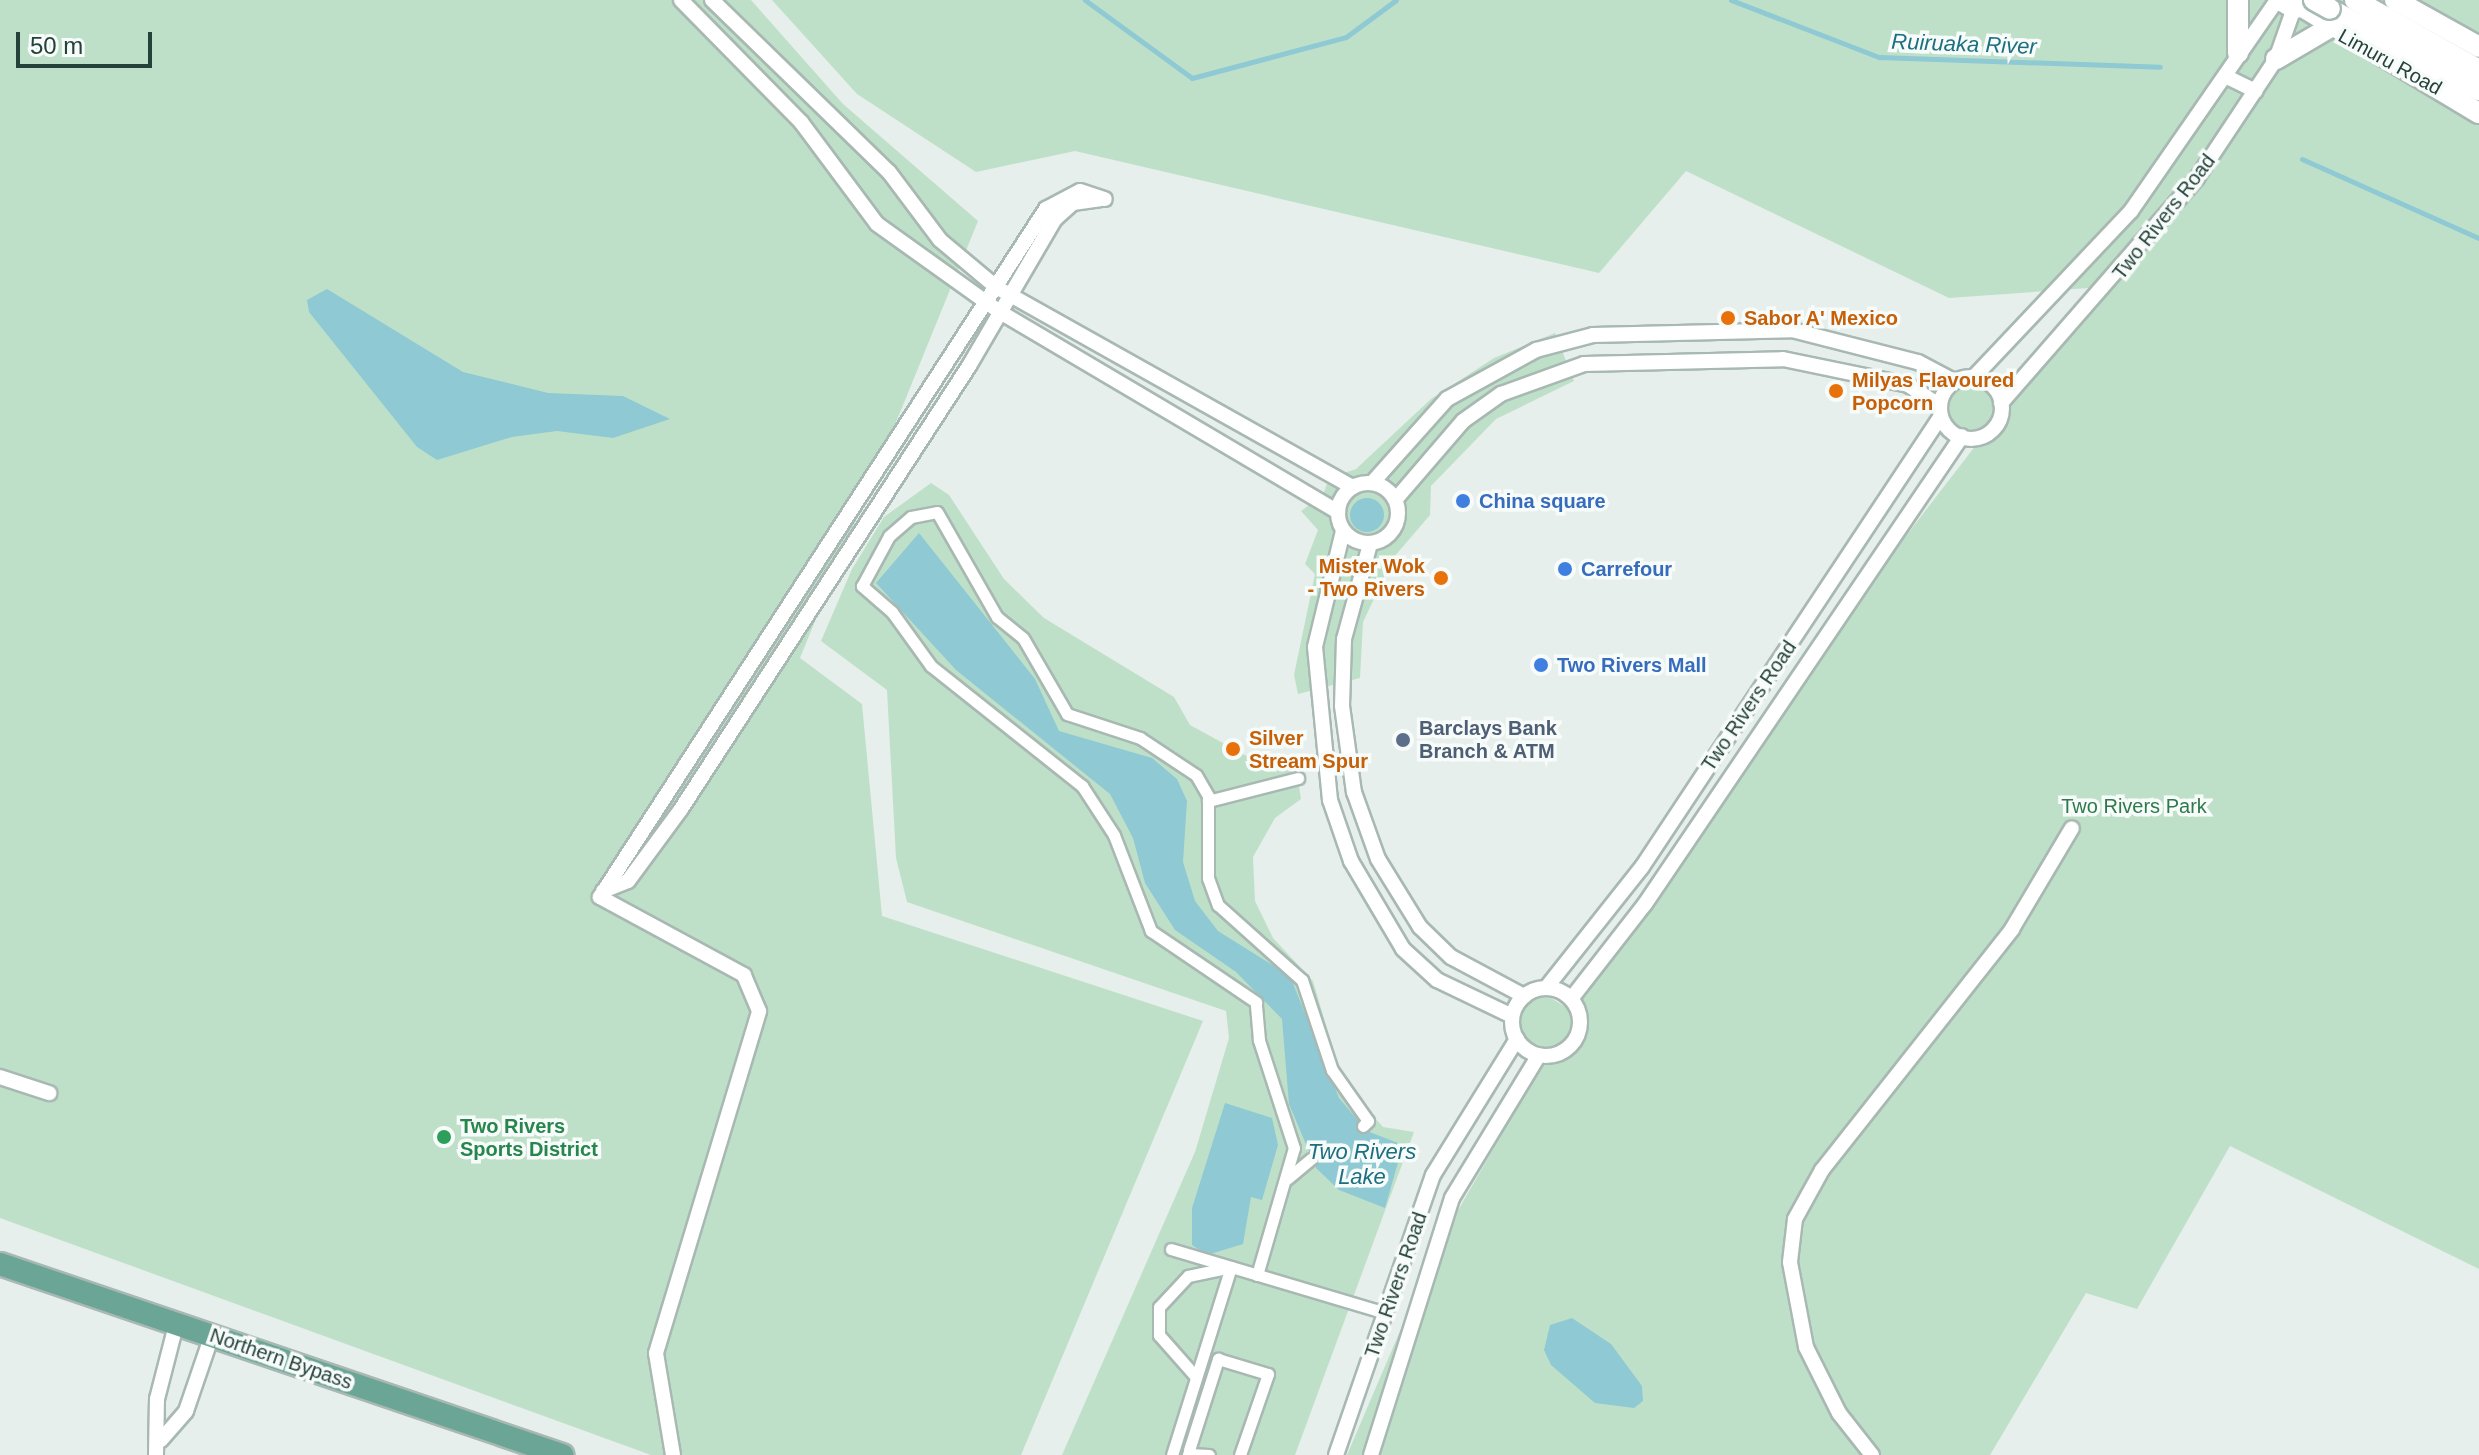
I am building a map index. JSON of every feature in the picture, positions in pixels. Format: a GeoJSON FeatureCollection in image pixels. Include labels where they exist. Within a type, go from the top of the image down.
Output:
{"type":"FeatureCollection","features":[{"type":"Feature","properties":{"kind":"main road"},"geometry":{"type":"LineString","coordinates":[[2238,0],[2238,53]]}},
{"type":"Feature","properties":{"kind":"main road","name":"Limuru Road"},"geometry":{"type":"LineString","coordinates":[[2355,0],[2479,70]]}},
{"type":"Feature","properties":{"kind":"main road"},"geometry":{"type":"LineString","coordinates":[[2395,0],[2479,47]]}},
{"type":"Feature","properties":{"kind":"main road"},"geometry":{"type":"LineString","coordinates":[[2276,59],[2306,7]]}},
{"type":"Feature","properties":{"kind":"main road","name":"Limuru Road"},"geometry":{"type":"LineString","coordinates":[[2306,7],[2479,90]]}},
{"type":"Feature","properties":{"kind":"main road","name":"Limuru Road"},"geometry":{"type":"LineString","coordinates":[[2306,7],[2479,113]]}},
{"type":"Feature","properties":{"kind":"main road","name":"Northern Bypass"},"geometry":{"type":"LineString","coordinates":[[0,1264],[562,1455]]}},
{"type":"Feature","properties":{"kind":"street"},"geometry":{"type":"LineString","coordinates":[[681,0],[801,122],[868,214],[1000,312],[1338,512],[1343,531],[1315,647],[1330,800],[1351,861],[1403,949],[1437,980],[1512,1016]]}},
{"type":"Feature","properties":{"kind":"street"},"geometry":{"type":"LineString","coordinates":[[712,0],[899,181],[940,240],[996,287],[1353,487],[1372,483],[1447,399],[1536,350],[1593,335],[1792,330],[1918,362],[1954,381],[1974,377],[1991,385],[2001,403],[1993,429],[1962,436],[1940,411],[1908,385],[1783,359],[1584,364],[1488,403],[1396,499],[1395,529],[1370,544],[1344,639],[1342,706],[1354,792],[1378,859],[1420,927],[1451,957],[1524,996]]}},
{"type":"Feature","properties":{"kind":"street","name":"Two Rivers Road"},"geometry":{"type":"LineString","coordinates":[[1974,377],[2131,211],[2238,53],[2306,7]]}},
{"type":"Feature","properties":{"kind":"street","name":"Two Rivers Road"},"geometry":{"type":"LineString","coordinates":[[2001,403],[2153,235],[2256,91],[2306,7]]}},
{"type":"Feature","properties":{"kind":"street"},"geometry":{"type":"LineString","coordinates":[[2225,76],[2256,91]]}},
{"type":"Feature","properties":{"kind":"street"},"geometry":{"type":"LineString","coordinates":[[603,891],[644,864],[1012,296],[1055,219],[1073,203],[1105,199],[1060,195],[996,287],[603,891],[606,904],[744,975],[759,1011],[656,1353],[673,1455]]}},
{"type":"Feature","properties":{"kind":"street"},"geometry":{"type":"LineString","coordinates":[[1940,411],[1954,381]]}},
{"type":"Feature","properties":{"kind":"street","name":"Two Rivers Road"},"geometry":{"type":"LineString","coordinates":[[1546,988],[1642,867],[1851,552],[1940,411]]}},
{"type":"Feature","properties":{"kind":"street","name":"Two Rivers Road"},"geometry":{"type":"LineString","coordinates":[[1571,999],[1645,904],[1962,436]]}},
{"type":"Feature","properties":{"kind":"street"},"geometry":{"type":"LineString","coordinates":[[1372,483],[1396,499]]}},
{"type":"Feature","properties":{"kind":"street"},"geometry":{"type":"LineString","coordinates":[[1338,512],[1353,487]]}},
{"type":"Feature","properties":{"kind":"street"},"geometry":{"type":"LineString","coordinates":[[1257,1275],[1288,1178],[1294,1148],[1259,1040],[1256,1002],[1151,931],[1114,835],[1082,786],[931,666],[862,586],[889,536],[911,517],[937,512],[997,617],[1023,638],[1067,714],[1170,753],[1196,775],[1208,801],[1208,878],[1218,905],[1302,980],[1332,1070],[1368,1121],[1363,1126]]}},
{"type":"Feature","properties":{"kind":"street"},"geometry":{"type":"LineString","coordinates":[[1343,531],[1370,544]]}},
{"type":"Feature","properties":{"kind":"street"},"geometry":{"type":"LineString","coordinates":[[1851,552],[1875,566]]}},
{"type":"Feature","properties":{"kind":"street"},"geometry":{"type":"LineString","coordinates":[[1208,801],[1298,778]]}},
{"type":"Feature","properties":{"kind":"street"},"geometry":{"type":"LineString","coordinates":[[1872,1455],[1839,1413],[1806,1347],[1790,1262],[1795,1219],[1831,1159],[2012,929],[2072,828]]}},
{"type":"Feature","properties":{"kind":"street"},"geometry":{"type":"LineString","coordinates":[[1546,988],[1571,999],[1578,1034],[1565,1050],[1539,1055],[1517,1039],[1512,1016],[1524,996],[1546,988]]}},
{"type":"Feature","properties":{"kind":"street","name":"Two Rivers Road"},"geometry":{"type":"LineString","coordinates":[[1336,1455],[1438,1165],[1517,1039]]}},
{"type":"Feature","properties":{"kind":"street","name":"Two Rivers Road"},"geometry":{"type":"LineString","coordinates":[[1371,1455],[1452,1198],[1539,1055]]}},
{"type":"Feature","properties":{"kind":"street"},"geometry":{"type":"LineString","coordinates":[[0,1077],[49,1093]]}},
{"type":"Feature","properties":{"kind":"street"},"geometry":{"type":"LineString","coordinates":[[1288,1178],[1311,1159]]}},
{"type":"Feature","properties":{"kind":"street"},"geometry":{"type":"LineString","coordinates":[[1171,1249],[1384,1318],[1409,1330]]}},
{"type":"Feature","properties":{"kind":"street"},"geometry":{"type":"LineString","coordinates":[[1172,1455],[1231,1267]]}},
{"type":"Feature","properties":{"kind":"street"},"geometry":{"type":"LineString","coordinates":[[1196,1377],[1159,1335],[1159,1307],[1188,1276],[1231,1267]]}},
{"type":"Feature","properties":{"kind":"street"},"geometry":{"type":"LineString","coordinates":[[161,1440],[157,1399],[176,1325]]}},
{"type":"Feature","properties":{"kind":"street"},"geometry":{"type":"LineString","coordinates":[[156,1455],[161,1440],[186,1411],[212,1335]]}},
{"type":"Feature","properties":{"kind":"street"},"geometry":{"type":"LineString","coordinates":[[1209,1455],[1188,1453],[1218,1359],[1268,1374],[1240,1455]]}},
{"type":"Feature","properties":{"kind":"green space"},"geometry":{"type":"Polygon","coordinates":[[[0,0],[751,0],[843,104],[978,221],[800,658],[862,704],[882,916],[1203,1021],[1021,1455],[651,1455],[0,1218],[0,0]]]}},
{"type":"Feature","properties":{"kind":"green space","name":"Two Rivers Park"},"geometry":{"type":"Polygon","coordinates":[[[772,0],[2479,0],[2479,1269],[2230,1146],[2137,1309],[2086,1293],[1990,1455],[1347,1455],[1433,1254],[1550,1050],[1521,1037],[1521,1009],[1545,994],[1573,1012],[1812,658],[1986,432],[1964,435],[1946,422],[1950,388],[1983,382],[1996,395],[1999,415],[2102,287],[1949,298],[1686,171],[1599,273],[1075,151],[976,172],[857,94],[772,0]]]}},
{"type":"Feature","properties":{"kind":"green space"},"geometry":{"type":"Polygon","coordinates":[[[1555,333],[1574,381],[1496,419],[1431,486],[1430,515],[1394,557],[1363,622],[1360,678],[1298,694],[1294,675],[1315,574],[1305,564],[1318,530],[1301,511],[1323,495],[1329,478],[1356,469],[1431,399],[1494,358],[1555,333]]]}},
{"type":"Feature","properties":{"kind":"green space"},"geometry":{"type":"Polygon","coordinates":[[[931,483],[949,495],[1004,579],[1044,618],[1174,697],[1190,725],[1265,766],[1295,761],[1301,799],[1275,818],[1253,857],[1255,901],[1273,938],[1313,981],[1342,1080],[1383,1127],[1414,1132],[1295,1455],[1062,1455],[1195,1152],[1229,1038],[1226,1011],[907,902],[896,858],[887,690],[821,641],[852,569],[884,517],[931,483]]]}},
{"type":"Feature","properties":{"kind":"water"},"geometry":{"type":"Polygon","coordinates":[[[327,289],[463,372],[548,393],[623,396],[670,419],[613,438],[557,431],[512,437],[437,460],[417,447],[309,312],[307,300],[327,289]]]}},
{"type":"Feature","properties":{"kind":"water"},"geometry":{"type":"Polygon","coordinates":[[[1367,498],[1379,503],[1384,515],[1379,527],[1367,532],[1355,527],[1350,515],[1355,503],[1367,498]]]}},
{"type":"Feature","properties":{"kind":"water","name":"Two Rivers Lake"},"geometry":{"type":"Polygon","coordinates":[[[919,533],[1035,679],[1059,731],[1152,758],[1177,779],[1187,801],[1183,862],[1195,901],[1218,931],[1290,976],[1339,1098],[1367,1131],[1403,1145],[1385,1208],[1339,1190],[1316,1168],[1289,1104],[1282,1019],[1236,972],[1175,930],[1145,883],[1133,838],[1110,794],[956,670],[876,583],[919,533]]]}},
{"type":"Feature","properties":{"kind":"water"},"geometry":{"type":"Polygon","coordinates":[[[1225,1103],[1272,1118],[1278,1145],[1262,1200],[1251,1197],[1243,1244],[1207,1255],[1192,1245],[1192,1208],[1225,1103]]]}},
{"type":"Feature","properties":{"kind":"water"},"geometry":{"type":"Polygon","coordinates":[[[1572,1318],[1611,1344],[1642,1386],[1643,1401],[1634,1408],[1595,1403],[1551,1365],[1544,1350],[1550,1325],[1572,1318]]]}},
{"type":"Feature","properties":{"kind":"waterway","name":"Ruiruaka River"},"geometry":{"type":"LineString","coordinates":[[1085,0],[1192,78],[1346,37],[1396,0]]}},
{"type":"Feature","properties":{"kind":"waterway","name":"Ruiruaka River"},"geometry":{"type":"LineString","coordinates":[[1731,0],[1879,57],[2160,67]]}},
{"type":"Feature","properties":{"kind":"waterway","name":"Ruiruaka River"},"geometry":{"type":"LineString","coordinates":[[2302,159],[2479,238]]}},
{"type":"Feature","properties":{"kind":"place","name":"Sabor A' Mexico"},"geometry":{"type":"Point","coordinates":[1728,318]}},
{"type":"Feature","properties":{"kind":"place","name":"Milyas Flavoured Popcorn"},"geometry":{"type":"Point","coordinates":[1836,391]}},
{"type":"Feature","properties":{"kind":"place","name":"China square"},"geometry":{"type":"Point","coordinates":[1463,501]}},
{"type":"Feature","properties":{"kind":"place","name":"Carrefour"},"geometry":{"type":"Point","coordinates":[1565,569]}},
{"type":"Feature","properties":{"kind":"place","name":"Mister Wok - Two Rivers"},"geometry":{"type":"Point","coordinates":[1441,578]}},
{"type":"Feature","properties":{"kind":"place","name":"Two Rivers Mall"},"geometry":{"type":"Point","coordinates":[1541,665]}},
{"type":"Feature","properties":{"kind":"place","name":"Barclays Bank Branch & ATM"},"geometry":{"type":"Point","coordinates":[1403,740]}},
{"type":"Feature","properties":{"kind":"place","name":"Silver Stream Spur"},"geometry":{"type":"Point","coordinates":[1233,749]}},
{"type":"Feature","properties":{"kind":"place","name":"Two Rivers Sports District"},"geometry":{"type":"Point","coordinates":[444,1137]}}]}
